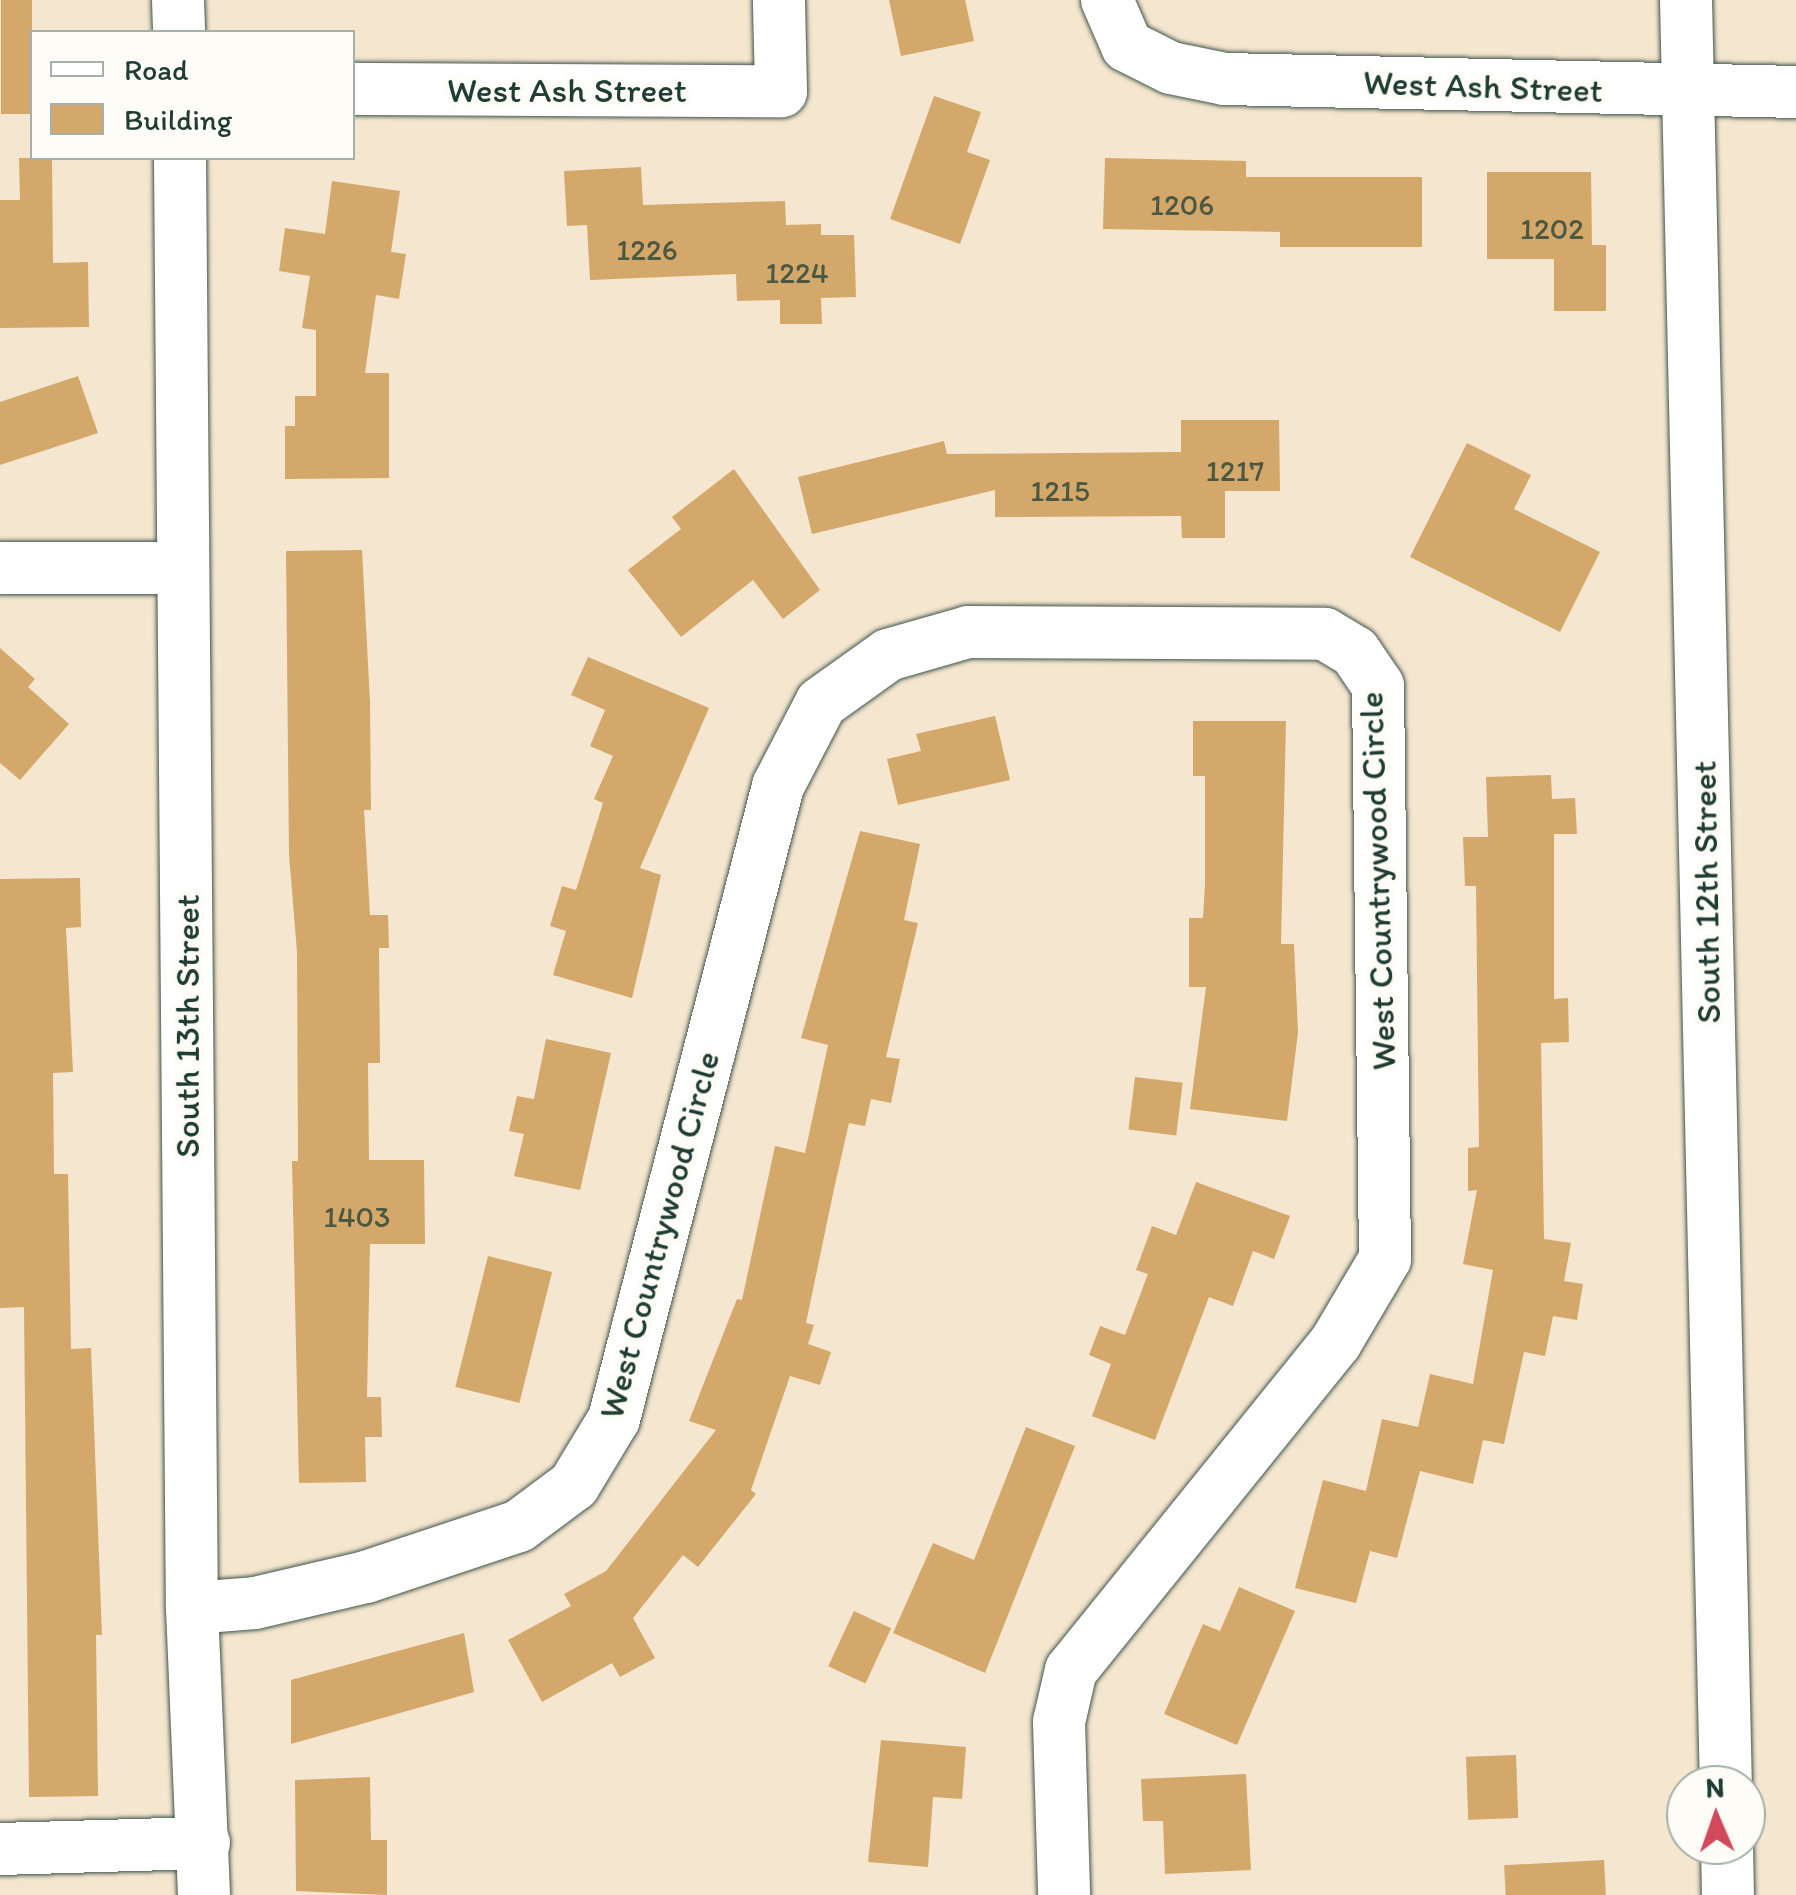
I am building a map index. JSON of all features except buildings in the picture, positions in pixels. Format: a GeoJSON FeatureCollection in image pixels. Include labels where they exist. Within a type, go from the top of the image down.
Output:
{"type":"FeatureCollection","features":[{"type":"Feature","properties":{"kind":"street"},"geometry":{"type":"LineString","coordinates":[[178,0],[178,30]]}},
{"type":"Feature","properties":{"kind":"street","name":"West Ash Street"},"geometry":{"type":"LineString","coordinates":[[355,89],[780,92],[779,0]]}},
{"type":"Feature","properties":{"kind":"street","name":"West Ash Street"},"geometry":{"type":"LineString","coordinates":[[1106,0],[1127,46],[1171,68],[1224,79],[1796,92]]}},
{"type":"Feature","properties":{"kind":"street","name":"South 12th Street"},"geometry":{"type":"LineString","coordinates":[[1686,0],[1726,1765]]}},
{"type":"Feature","properties":{"kind":"street","name":"South 13th Street"},"geometry":{"type":"LineString","coordinates":[[180,160],[192,1608],[204,1895]]}},
{"type":"Feature","properties":{"kind":"street"},"geometry":{"type":"LineString","coordinates":[[0,568],[183,568]]}},
{"type":"Feature","properties":{"kind":"street","name":"West Countrywood Circle"},"geometry":{"type":"LineString","coordinates":[[192,1608],[255,1603],[400,1566],[520,1526],[574,1485],[614,1419],[778,786],[821,703],[888,655],[968,632],[1325,634],[1355,652],[1378,686],[1385,1260],[1336,1342],[1071,1670],[1059,1722],[1064,1895]]}},
{"type":"Feature","properties":{"kind":"street"},"geometry":{"type":"LineString","coordinates":[[0,1848],[204,1843]]}},
{"type":"Feature","properties":{"kind":"street"},"geometry":{"type":"LineString","coordinates":[[1727,1865],[1728,1895]]}}]}
